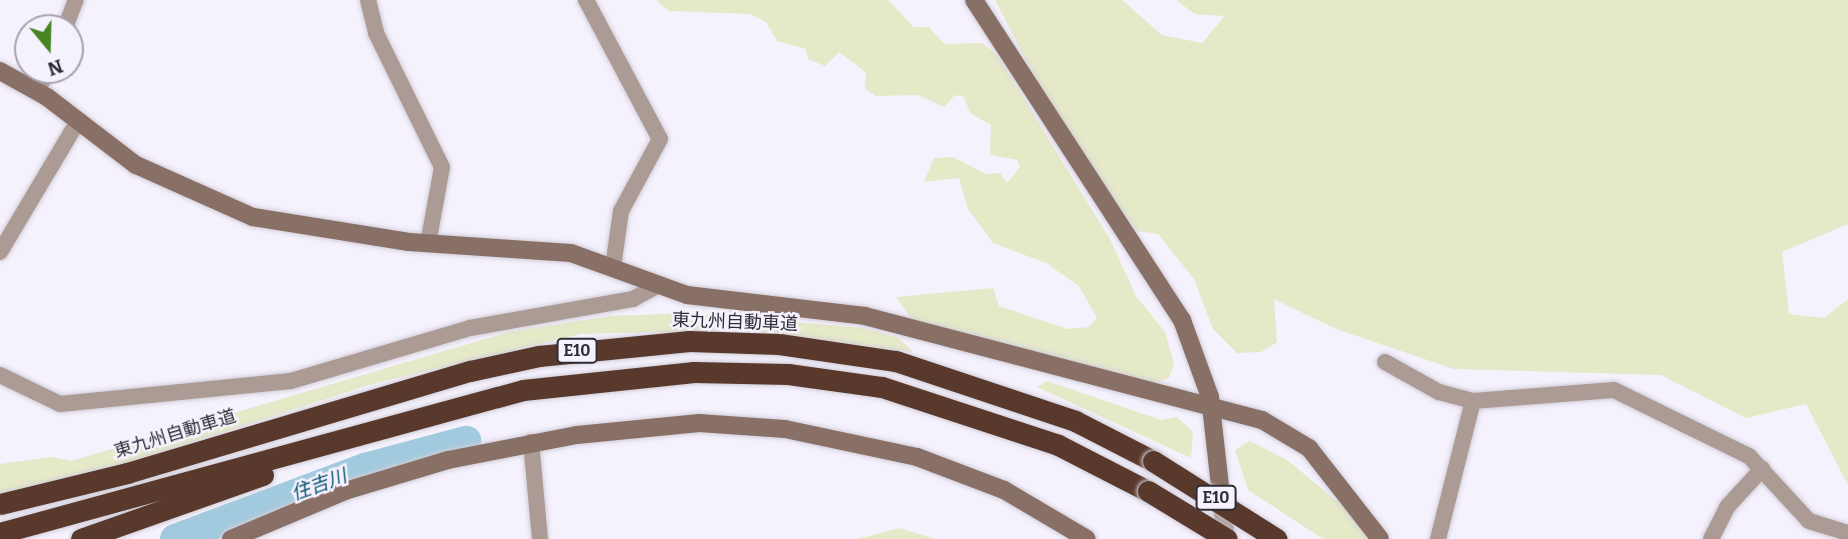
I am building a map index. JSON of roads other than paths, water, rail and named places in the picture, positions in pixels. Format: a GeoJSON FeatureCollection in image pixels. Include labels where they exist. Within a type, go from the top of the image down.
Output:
{"type":"FeatureCollection","features":[{"type":"Feature","properties":{"kind":"highway","name":"東九州自動車道"},"geometry":{"type":"LineString","coordinates":[[0,504],[127,473],[470,371],[551,355],[689,341],[846,351],[906,364],[1075,421],[1153,461],[1277,539]]}},
{"type":"Feature","properties":{"kind":"highway","name":"E10"},"geometry":{"type":"LineString","coordinates":[[0,533],[439,411],[609,378],[788,374],[882,387],[984,418],[1058,445],[1148,491],[1227,539]]}},
{"type":"Feature","properties":{"kind":"highway"},"geometry":{"type":"LineString","coordinates":[[81,539],[439,411]]}},
{"type":"Feature","properties":{"kind":"street"},"geometry":{"type":"LineString","coordinates":[[368,0],[376,33],[442,167],[428,244]]}},
{"type":"Feature","properties":{"kind":"street"},"geometry":{"type":"LineString","coordinates":[[586,0],[660,139],[621,211],[613,267]]}},
{"type":"Feature","properties":{"kind":"street"},"geometry":{"type":"LineString","coordinates":[[974,0],[1168,295],[1211,406],[1227,539]]}},
{"type":"Feature","properties":{"kind":"street"},"geometry":{"type":"LineString","coordinates":[[0,71],[38,91],[136,165],[229,209],[277,223],[428,244],[559,251],[613,267],[656,286],[865,316],[1262,420],[1298,439],[1380,539]]}},
{"type":"Feature","properties":{"kind":"street"},"geometry":{"type":"LineString","coordinates":[[38,91],[41,84]]}},
{"type":"Feature","properties":{"kind":"street"},"geometry":{"type":"LineString","coordinates":[[0,252],[78,121]]}},
{"type":"Feature","properties":{"kind":"street"},"geometry":{"type":"LineString","coordinates":[[0,376],[60,404],[292,381],[470,328],[633,299],[656,286]]}},
{"type":"Feature","properties":{"kind":"street"},"geometry":{"type":"LineString","coordinates":[[1385,362],[1439,392],[1473,401],[1585,387],[1614,390],[1762,469],[1809,521],[1848,533]]}},
{"type":"Feature","properties":{"kind":"street"},"geometry":{"type":"LineString","coordinates":[[1438,539],[1473,401]]}},
{"type":"Feature","properties":{"kind":"street"},"geometry":{"type":"LineString","coordinates":[[231,539],[345,491],[531,442],[699,423],[846,439],[974,478],[1087,539]]}},
{"type":"Feature","properties":{"kind":"street"},"geometry":{"type":"LineString","coordinates":[[531,442],[540,539]]}},
{"type":"Feature","properties":{"kind":"street"},"geometry":{"type":"LineString","coordinates":[[1711,539],[1727,507],[1762,469]]}},
{"type":"Feature","properties":{"kind":"waterway","name":"住吉川"},"geometry":{"type":"LineString","coordinates":[[175,539],[365,468],[466,441]]}}]}
